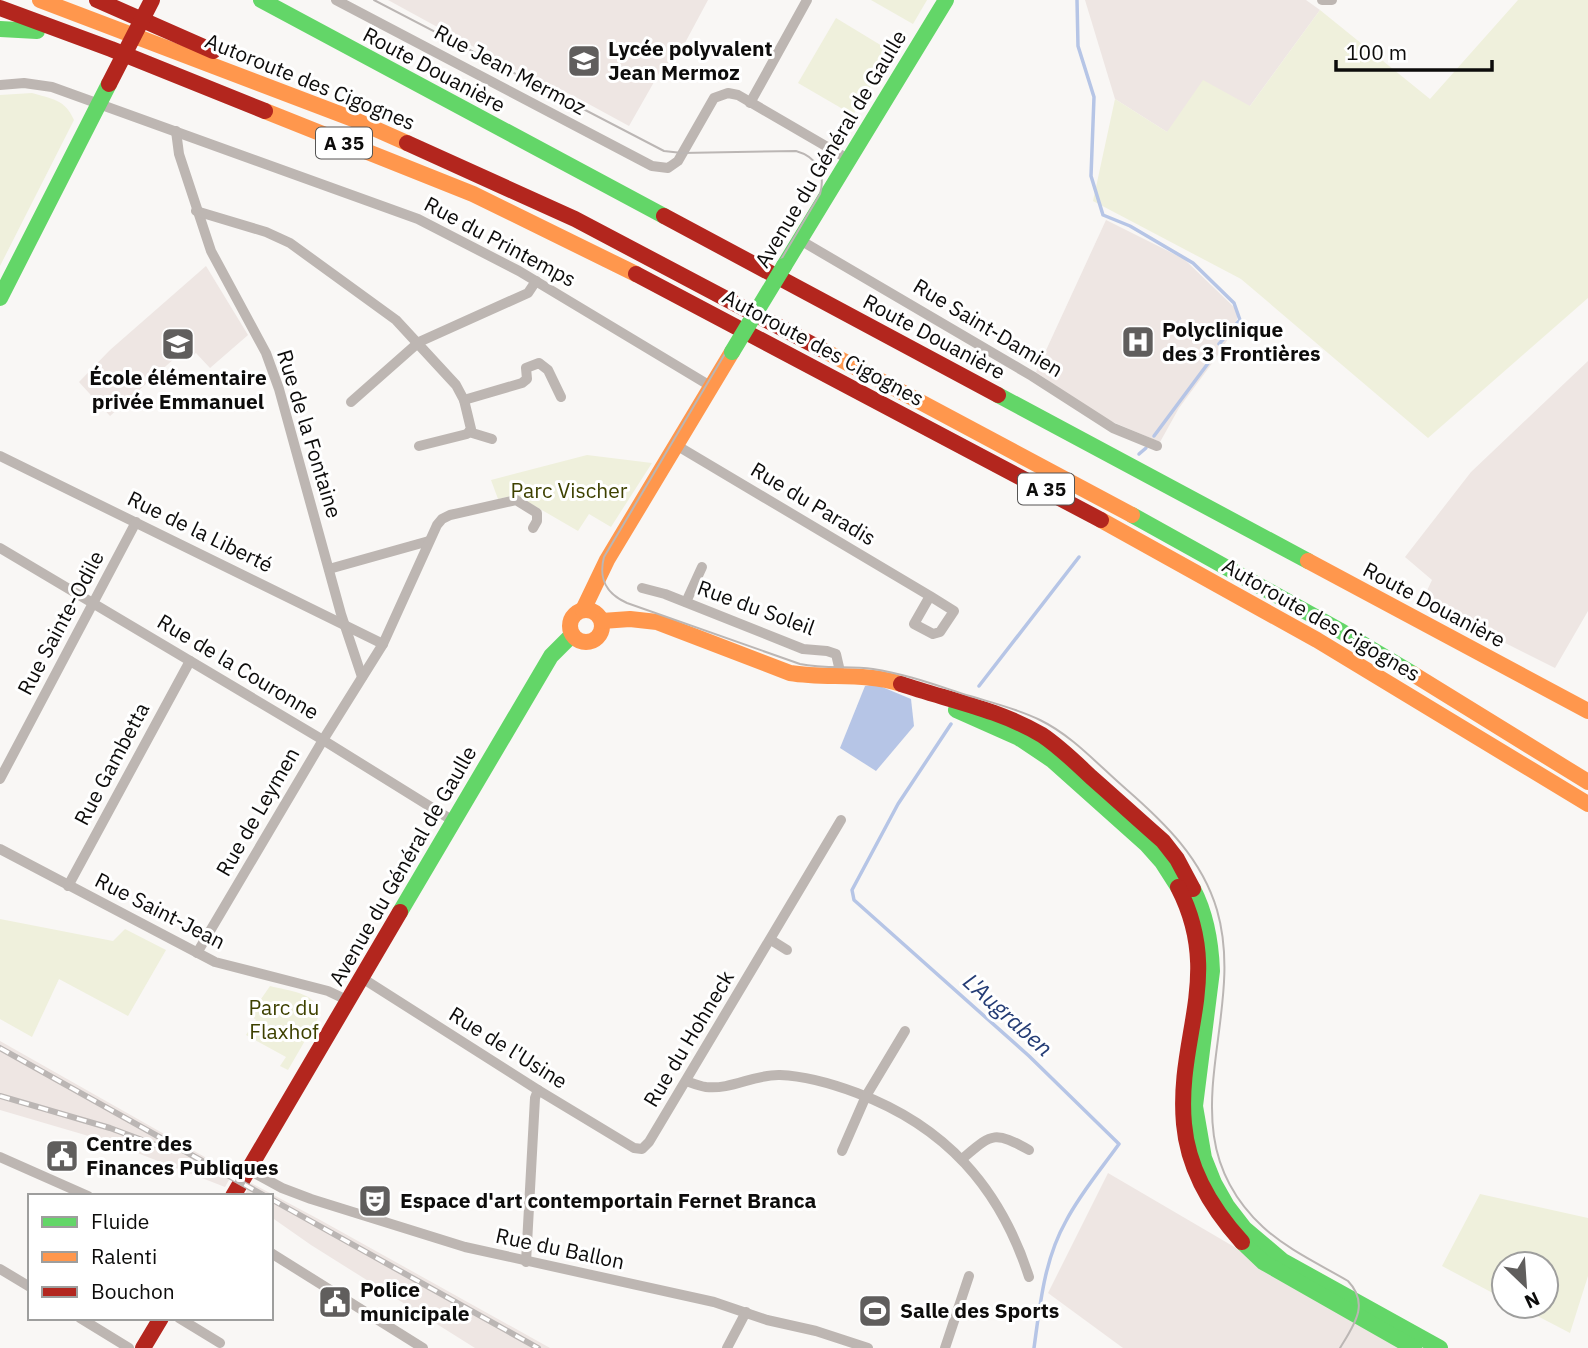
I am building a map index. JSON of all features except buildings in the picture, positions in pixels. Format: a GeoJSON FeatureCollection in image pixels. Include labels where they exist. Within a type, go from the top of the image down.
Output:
{"type":"FeatureCollection","features":[{"type":"Feature","properties":{"kind":"main road","name":"Autoroute des Cigognes"},"geometry":{"type":"LineString","coordinates":[[40,0],[353,119],[575,219],[1085,489],[1339,630],[1588,782]]}},
{"type":"Feature","properties":{"kind":"main road"},"geometry":{"type":"LineString","coordinates":[[97,0],[300,88],[353,119]]}},
{"type":"Feature","properties":{"kind":"main road"},"geometry":{"type":"LineString","coordinates":[[0,298],[152,0]]}},
{"type":"Feature","properties":{"kind":"main road","name":"Route Douanière"},"geometry":{"type":"LineString","coordinates":[[261,0],[1588,711]]}},
{"type":"Feature","properties":{"kind":"main road","name":"Avenue du Général de Gaulle"},"geometry":{"type":"LineString","coordinates":[[583,610],[607,560],[946,0]]}},
{"type":"Feature","properties":{"kind":"main road","name":"Autoroute des Cigognes"},"geometry":{"type":"LineString","coordinates":[[0,8],[111,49],[473,194],[671,291],[1057,495],[1317,640],[1588,804]]}},
{"type":"Feature","properties":{"kind":"main road"},"geometry":{"type":"LineString","coordinates":[[0,29],[32,30],[111,49]]}},
{"type":"Feature","properties":{"kind":"main road"},"geometry":{"type":"LineString","coordinates":[[583,610],[597,613],[602,621],[600,635],[593,641],[584,643],[572,635],[570,630],[574,615],[583,610]]}},
{"type":"Feature","properties":{"kind":"main road"},"geometry":{"type":"LineString","coordinates":[[602,621],[630,619],[657,622],[790,673],[808,677],[836,676],[892,681],[1002,716],[1041,735],[1060,748],[1163,841],[1177,859],[1200,904],[1211,949],[1211,987],[1195,1106],[1204,1158],[1214,1183],[1244,1228],[1283,1261],[1440,1348]]}},
{"type":"Feature","properties":{"kind":"main road","name":"Avenue du Général de Gaulle"},"geometry":{"type":"LineString","coordinates":[[234,1194],[551,656],[572,635]]}},
{"type":"Feature","properties":{"kind":"main road"},"geometry":{"type":"LineString","coordinates":[[944,699],[952,708],[1030,744],[1156,853],[1174,878],[1186,902],[1199,953],[1200,978],[1183,1104],[1193,1163],[1207,1197],[1224,1224],[1263,1262],[1413,1348]]}},
{"type":"Feature","properties":{"kind":"main road"},"geometry":{"type":"LineString","coordinates":[[1513,734],[1541,743],[1588,767]]}},
{"type":"Feature","properties":{"kind":"main road"},"geometry":{"type":"LineString","coordinates":[[143,1348],[160,1320]]}},
{"type":"Feature","properties":{"kind":"street","name":"Rue Jean Mermoz"},"geometry":{"type":"LineString","coordinates":[[336,0],[652,166],[668,168],[681,157],[714,98],[728,93],[738,95],[750,103]]}},
{"type":"Feature","properties":{"kind":"street"},"geometry":{"type":"LineString","coordinates":[[807,0],[750,103],[848,159]]}},
{"type":"Feature","properties":{"kind":"street"},"geometry":{"type":"LineString","coordinates":[[1322,0],[1332,0]]}},
{"type":"Feature","properties":{"kind":"street","name":"Rue du Printemps"},"geometry":{"type":"LineString","coordinates":[[0,85],[24,83],[52,87],[418,219],[536,281],[712,387]]}},
{"type":"Feature","properties":{"kind":"street","name":"Rue de la Fontaine"},"geometry":{"type":"LineString","coordinates":[[176,131],[179,154],[211,251],[273,371],[328,569],[362,677]]}},
{"type":"Feature","properties":{"kind":"street"},"geometry":{"type":"LineString","coordinates":[[196,211],[265,232],[290,243],[396,320],[456,385],[464,400],[470,432]]}},
{"type":"Feature","properties":{"kind":"street","name":"Rue Saint-Damien"},"geometry":{"type":"LineString","coordinates":[[800,240],[1032,376],[1113,428],[1157,446]]}},
{"type":"Feature","properties":{"kind":"street"},"geometry":{"type":"LineString","coordinates":[[351,402],[419,342],[528,293],[536,281]]}},
{"type":"Feature","properties":{"kind":"street"},"geometry":{"type":"LineString","coordinates":[[464,400],[522,383],[527,379],[526,368],[539,363],[546,367],[561,397]]}},
{"type":"Feature","properties":{"kind":"street"},"geometry":{"type":"LineString","coordinates":[[419,446],[470,432],[492,439]]}},
{"type":"Feature","properties":{"kind":"street","name":"Rue du Paradis"},"geometry":{"type":"LineString","coordinates":[[676,445],[930,596]]}},
{"type":"Feature","properties":{"kind":"street","name":"Rue de la Liberté"},"geometry":{"type":"LineString","coordinates":[[0,456],[383,643]]}},
{"type":"Feature","properties":{"kind":"street","name":"Rue de Leymen"},"geometry":{"type":"LineString","coordinates":[[197,953],[383,643],[429,541],[442,519],[516,500],[537,513],[533,528]]}},
{"type":"Feature","properties":{"kind":"street","name":"Rue Sainte-Odile"},"geometry":{"type":"LineString","coordinates":[[0,779],[136,522]]}},
{"type":"Feature","properties":{"kind":"street"},"geometry":{"type":"LineString","coordinates":[[328,569],[429,541]]}},
{"type":"Feature","properties":{"kind":"street","name":"Rue de la Couronne"},"geometry":{"type":"LineString","coordinates":[[0,548],[323,740],[455,822]]}},
{"type":"Feature","properties":{"kind":"street"},"geometry":{"type":"LineString","coordinates":[[686,602],[702,567]]}},
{"type":"Feature","properties":{"kind":"street","name":"Rue du Soleil"},"geometry":{"type":"LineString","coordinates":[[642,588],[686,602],[803,649],[836,654],[839,667],[836,676]]}},
{"type":"Feature","properties":{"kind":"street","name":"Rue Gambetta"},"geometry":{"type":"LineString","coordinates":[[68,886],[190,661]]}},
{"type":"Feature","properties":{"kind":"street","name":"Rue du Hohneck"},"geometry":{"type":"LineString","coordinates":[[634,1148],[646,1147],[841,820]]}},
{"type":"Feature","properties":{"kind":"street","name":"Rue Saint-Jean"},"geometry":{"type":"LineString","coordinates":[[0,849],[215,962],[315,988],[349,1001]]}},
{"type":"Feature","properties":{"kind":"street"},"geometry":{"type":"LineString","coordinates":[[771,940],[787,950]]}},
{"type":"Feature","properties":{"kind":"street","name":"Rue de l'Usine"},"geometry":{"type":"LineString","coordinates":[[362,978],[634,1148]]}},
{"type":"Feature","properties":{"kind":"street"},"geometry":{"type":"LineString","coordinates":[[842,1151],[866,1096],[905,1031]]}},
{"type":"Feature","properties":{"kind":"street"},"geometry":{"type":"LineString","coordinates":[[686,1081],[716,1087],[760,1076],[782,1075],[810,1079],[866,1096],[906,1115],[935,1135],[962,1159],[984,1185],[1001,1212],[1029,1277]]}},
{"type":"Feature","properties":{"kind":"street"},"geometry":{"type":"LineString","coordinates":[[526,1262],[535,1098],[538,1090]]}},
{"type":"Feature","properties":{"kind":"street"},"geometry":{"type":"LineString","coordinates":[[962,1159],[992,1137],[1008,1138],[1029,1150]]}},
{"type":"Feature","properties":{"kind":"street"},"geometry":{"type":"LineString","coordinates":[[0,1157],[83,1194]]}},
{"type":"Feature","properties":{"kind":"street","name":"Rue du Ballon"},"geometry":{"type":"LineString","coordinates":[[249,1170],[282,1188],[320,1202],[455,1244],[526,1262],[703,1299],[868,1348]]}},
{"type":"Feature","properties":{"kind":"street"},"geometry":{"type":"LineString","coordinates":[[273,1254],[423,1348]]}},
{"type":"Feature","properties":{"kind":"street"},"geometry":{"type":"LineString","coordinates":[[0,1269],[28,1286]]}},
{"type":"Feature","properties":{"kind":"street"},"geometry":{"type":"LineString","coordinates":[[945,1348],[969,1276]]}},
{"type":"Feature","properties":{"kind":"street"},"geometry":{"type":"LineString","coordinates":[[727,1348],[746,1312]]}},
{"type":"Feature","properties":{"kind":"street"},"geometry":{"type":"LineString","coordinates":[[83,1320],[129,1348]]}},
{"type":"Feature","properties":{"kind":"street"},"geometry":{"type":"LineString","coordinates":[[182,1320],[220,1343]]}},
{"type":"Feature","properties":{"kind":"shaded area","name":"Lycée polyvalent Jean Mermoz"},"geometry":{"type":"Polygon","coordinates":[[[388,0],[708,0],[679,54],[662,68],[629,126],[574,96],[514,69],[388,0]]]}},
{"type":"Feature","properties":{"kind":"shaded area"},"geometry":{"type":"Polygon","coordinates":[[[1085,0],[1306,0],[1320,10],[1250,106],[1167,132],[1115,99],[1085,0]]]}},
{"type":"Feature","properties":{"kind":"shaded area","name":"Polyclinique des 3 Frontières"},"geometry":{"type":"Polygon","coordinates":[[[1106,220],[1184,259],[1238,311],[1236,326],[1179,408],[1160,442],[1101,417],[1036,372],[1106,220]]]}},
{"type":"Feature","properties":{"kind":"shaded area","name":"École élémentaire privée Emmanuel"},"geometry":{"type":"Polygon","coordinates":[[[206,266],[248,335],[210,368],[196,353],[192,356],[185,349],[110,416],[79,382],[110,350],[206,266]]]}},
{"type":"Feature","properties":{"kind":"shaded area"},"geometry":{"type":"Polygon","coordinates":[[[1588,361],[1588,611],[1555,668],[1422,601],[1432,580],[1405,557],[1471,472],[1588,361]]]}},
{"type":"Feature","properties":{"kind":"shaded area"},"geometry":{"type":"Polygon","coordinates":[[[0,1041],[233,1173],[225,1187],[109,1142],[0,1110],[0,1041]]]}},
{"type":"Feature","properties":{"kind":"shaded area"},"geometry":{"type":"Polygon","coordinates":[[[1108,1173],[1407,1348],[1123,1348],[1048,1293],[1108,1173]]]}},
{"type":"Feature","properties":{"kind":"shaded area"},"geometry":{"type":"Polygon","coordinates":[[[251,1183],[272,1194],[245,1194],[251,1183]]]}},
{"type":"Feature","properties":{"kind":"shaded area"},"geometry":{"type":"Polygon","coordinates":[[[273,1195],[550,1348],[475,1348],[273,1218],[273,1195]]]}},
{"type":"Feature","properties":{"kind":"green space"},"geometry":{"type":"Polygon","coordinates":[[[871,0],[927,0],[913,24],[871,0]]]}},
{"type":"Feature","properties":{"kind":"green space"},"geometry":{"type":"Polygon","coordinates":[[[1518,0],[1588,0],[1588,298],[1428,438],[1241,279],[1093,201],[1115,99],[1167,132],[1203,80],[1250,106],[1320,10],[1430,99],[1518,0]]]}},
{"type":"Feature","properties":{"kind":"green space"},"geometry":{"type":"Polygon","coordinates":[[[836,18],[892,52],[853,115],[798,83],[836,18]]]}},
{"type":"Feature","properties":{"kind":"green space"},"geometry":{"type":"Polygon","coordinates":[[[32,93],[62,104],[74,120],[0,266],[0,95],[32,93]]]}},
{"type":"Feature","properties":{"kind":"green space","name":"Parc Vischer"},"geometry":{"type":"Polygon","coordinates":[[[587,455],[652,463],[611,527],[589,514],[578,531],[516,495],[498,499],[491,480],[587,455]]]}},
{"type":"Feature","properties":{"kind":"green space"},"geometry":{"type":"Polygon","coordinates":[[[0,919],[113,941],[125,929],[166,950],[128,1016],[59,979],[32,1037],[0,1019],[0,919]]]}},
{"type":"Feature","properties":{"kind":"green space","name":"Parc du Flaxhof"},"geometry":{"type":"Polygon","coordinates":[[[270,986],[307,997],[318,1006],[321,1013],[288,1070],[280,1066],[286,1057],[246,1035],[256,1020],[250,1015],[270,986]]]}},
{"type":"Feature","properties":{"kind":"green space"},"geometry":{"type":"Polygon","coordinates":[[[1480,1194],[1588,1218],[1588,1276],[1570,1333],[1545,1320],[1560,1320],[1560,1250],[1490,1250],[1490,1292],[1442,1266],[1480,1194]]]}},
{"type":"Feature","properties":{"kind":"water"},"geometry":{"type":"Polygon","coordinates":[[[875,684],[911,699],[914,726],[876,771],[840,748],[865,686],[875,684]]]}},
{"type":"Feature","properties":{"kind":"waterway","name":"L'Augraben"},"geometry":{"type":"LineString","coordinates":[[1077,0],[1078,46],[1094,97],[1091,176],[1103,215],[1130,226],[1193,263],[1234,303],[1240,320],[1219,344]]}},
{"type":"Feature","properties":{"kind":"waterway","name":"L'Augraben"},"geometry":{"type":"LineString","coordinates":[[1154,436],[1212,358]]}},
{"type":"Feature","properties":{"kind":"waterway","name":"L'Augraben"},"geometry":{"type":"LineString","coordinates":[[1139,454],[1146,448]]}},
{"type":"Feature","properties":{"kind":"waterway","name":"L'Augraben"},"geometry":{"type":"LineString","coordinates":[[979,686],[1079,557]]}},
{"type":"Feature","properties":{"kind":"waterway","name":"L'Augraben"},"geometry":{"type":"LineString","coordinates":[[951,724],[898,804],[852,890],[854,900],[1029,1056],[1119,1144],[1078,1201],[1059,1236],[1044,1283],[1034,1348]]}},
{"type":"Feature","properties":{"kind":"tram line"},"geometry":{"type":"LineString","coordinates":[[374,0],[664,151],[796,151],[809,157],[818,167],[822,179],[820,194],[604,557],[603,579],[609,591],[627,603],[800,664],[873,669],[898,674],[1032,716],[1075,743],[1168,829],[1202,874],[1217,910],[1224,951],[1212,1114],[1217,1153],[1233,1191],[1263,1227],[1293,1250],[1348,1281],[1355,1290],[1358,1315],[1340,1348]]}},
{"type":"Feature","properties":{"kind":"railway"},"geometry":{"type":"LineString","coordinates":[[0,1048],[261,1194]]}},
{"type":"Feature","properties":{"kind":"railway"},"geometry":{"type":"LineString","coordinates":[[0,1096],[110,1128],[161,1147]]}},
{"type":"Feature","properties":{"kind":"railway"},"geometry":{"type":"LineString","coordinates":[[273,1200],[538,1348]]}},
{"type":"Feature","properties":{"kind":"traffic: fast"},"geometry":{"type":"LineString","coordinates":[[261,0],[664,216]]}},
{"type":"Feature","properties":{"kind":"traffic: fast"},"geometry":{"type":"LineString","coordinates":[[784,266],[946,0]]}},
{"type":"Feature","properties":{"kind":"traffic: fast"},"geometry":{"type":"LineString","coordinates":[[0,29],[37,31]]}},
{"type":"Feature","properties":{"kind":"traffic: fast"},"geometry":{"type":"LineString","coordinates":[[0,298],[109,84]]}},
{"type":"Feature","properties":{"kind":"traffic: fast"},"geometry":{"type":"LineString","coordinates":[[732,352],[784,266]]}},
{"type":"Feature","properties":{"kind":"traffic: fast"},"geometry":{"type":"LineString","coordinates":[[998,395],[1308,561]]}},
{"type":"Feature","properties":{"kind":"traffic: fast"},"geometry":{"type":"LineString","coordinates":[[1132,515],[1413,674]]}},
{"type":"Feature","properties":{"kind":"traffic: fast"},"geometry":{"type":"LineString","coordinates":[[400,912],[551,656],[572,635]]}},
{"type":"Feature","properties":{"kind":"traffic: fast"},"geometry":{"type":"LineString","coordinates":[[956,710],[1019,738],[1052,760],[1146,844],[1178,887]]}},
{"type":"Feature","properties":{"kind":"traffic: fast"},"geometry":{"type":"LineString","coordinates":[[1193,889],[1207,929],[1212,971],[1195,1106],[1204,1158],[1214,1183],[1244,1228],[1283,1261],[1440,1348]]}},
{"type":"Feature","properties":{"kind":"traffic: fast"},"geometry":{"type":"LineString","coordinates":[[1242,1242],[1263,1262],[1414,1348]]}},
{"type":"Feature","properties":{"kind":"traffic: slow"},"geometry":{"type":"LineString","coordinates":[[40,0],[353,119],[407,143]]}},
{"type":"Feature","properties":{"kind":"traffic: slow"},"geometry":{"type":"LineString","coordinates":[[265,111],[473,194],[636,274]]}},
{"type":"Feature","properties":{"kind":"traffic: slow"},"geometry":{"type":"LineString","coordinates":[[823,350],[1132,515]]}},
{"type":"Feature","properties":{"kind":"traffic: slow"},"geometry":{"type":"LineString","coordinates":[[583,610],[607,560],[732,352]]}},
{"type":"Feature","properties":{"kind":"traffic: slow"},"geometry":{"type":"LineString","coordinates":[[1101,520],[1317,640],[1588,804]]}},
{"type":"Feature","properties":{"kind":"traffic: slow"},"geometry":{"type":"LineString","coordinates":[[1308,561],[1588,711]]}},
{"type":"Feature","properties":{"kind":"traffic: slow"},"geometry":{"type":"LineString","coordinates":[[586,610],[598,614],[602,626],[598,638],[586,642],[574,638],[570,626],[574,614],[586,610]]}},
{"type":"Feature","properties":{"kind":"traffic: slow"},"geometry":{"type":"LineString","coordinates":[[602,621],[630,619],[657,622],[790,673],[874,678],[901,684]]}},
{"type":"Feature","properties":{"kind":"traffic: slow"},"geometry":{"type":"LineString","coordinates":[[1413,674],[1588,782]]}},
{"type":"Feature","properties":{"kind":"traffic: jam"},"geometry":{"type":"LineString","coordinates":[[97,0],[213,51]]}},
{"type":"Feature","properties":{"kind":"traffic: jam"},"geometry":{"type":"LineString","coordinates":[[109,84],[152,0]]}},
{"type":"Feature","properties":{"kind":"traffic: jam"},"geometry":{"type":"LineString","coordinates":[[0,8],[265,111]]}},
{"type":"Feature","properties":{"kind":"traffic: jam"},"geometry":{"type":"LineString","coordinates":[[407,143],[575,219],[823,350]]}},
{"type":"Feature","properties":{"kind":"traffic: jam"},"geometry":{"type":"LineString","coordinates":[[664,216],[998,395]]}},
{"type":"Feature","properties":{"kind":"traffic: jam"},"geometry":{"type":"LineString","coordinates":[[636,274],[1101,520]]}},
{"type":"Feature","properties":{"kind":"traffic: jam"},"geometry":{"type":"LineString","coordinates":[[901,684],[1008,718],[1042,735],[1163,841],[1177,859],[1193,889]]}},
{"type":"Feature","properties":{"kind":"traffic: jam"},"geometry":{"type":"LineString","coordinates":[[1178,887],[1191,919],[1197,949],[1198,978],[1183,1092],[1186,1141],[1203,1188],[1242,1242]]}},
{"type":"Feature","properties":{"kind":"traffic: jam"},"geometry":{"type":"LineString","coordinates":[[234,1194],[400,912]]}},
{"type":"Feature","properties":{"kind":"traffic: jam"},"geometry":{"type":"LineString","coordinates":[[143,1348],[160,1320]]}},
{"type":"Feature","properties":{"kind":"place","name":"Lycée polyvalent Jean Mermoz"},"geometry":{"type":"Point","coordinates":[584,61]}},
{"type":"Feature","properties":{"kind":"place","name":"Polyclinique des 3 Frontières"},"geometry":{"type":"Point","coordinates":[1138,342]}},
{"type":"Feature","properties":{"kind":"place","name":"École élémentaire privée Emmanuel"},"geometry":{"type":"Point","coordinates":[178,344]}},
{"type":"Feature","properties":{"kind":"place","name":"Centre des Finances Publiques"},"geometry":{"type":"Point","coordinates":[62,1156]}},
{"type":"Feature","properties":{"kind":"place","name":"Espace d'art contemportain Fernet Branca"},"geometry":{"type":"Point","coordinates":[375,1201]}},
{"type":"Feature","properties":{"kind":"place","name":"Police municipale"},"geometry":{"type":"Point","coordinates":[335,1302]}},
{"type":"Feature","properties":{"kind":"place","name":"Salle des Sports"},"geometry":{"type":"Point","coordinates":[875,1311]}}]}
